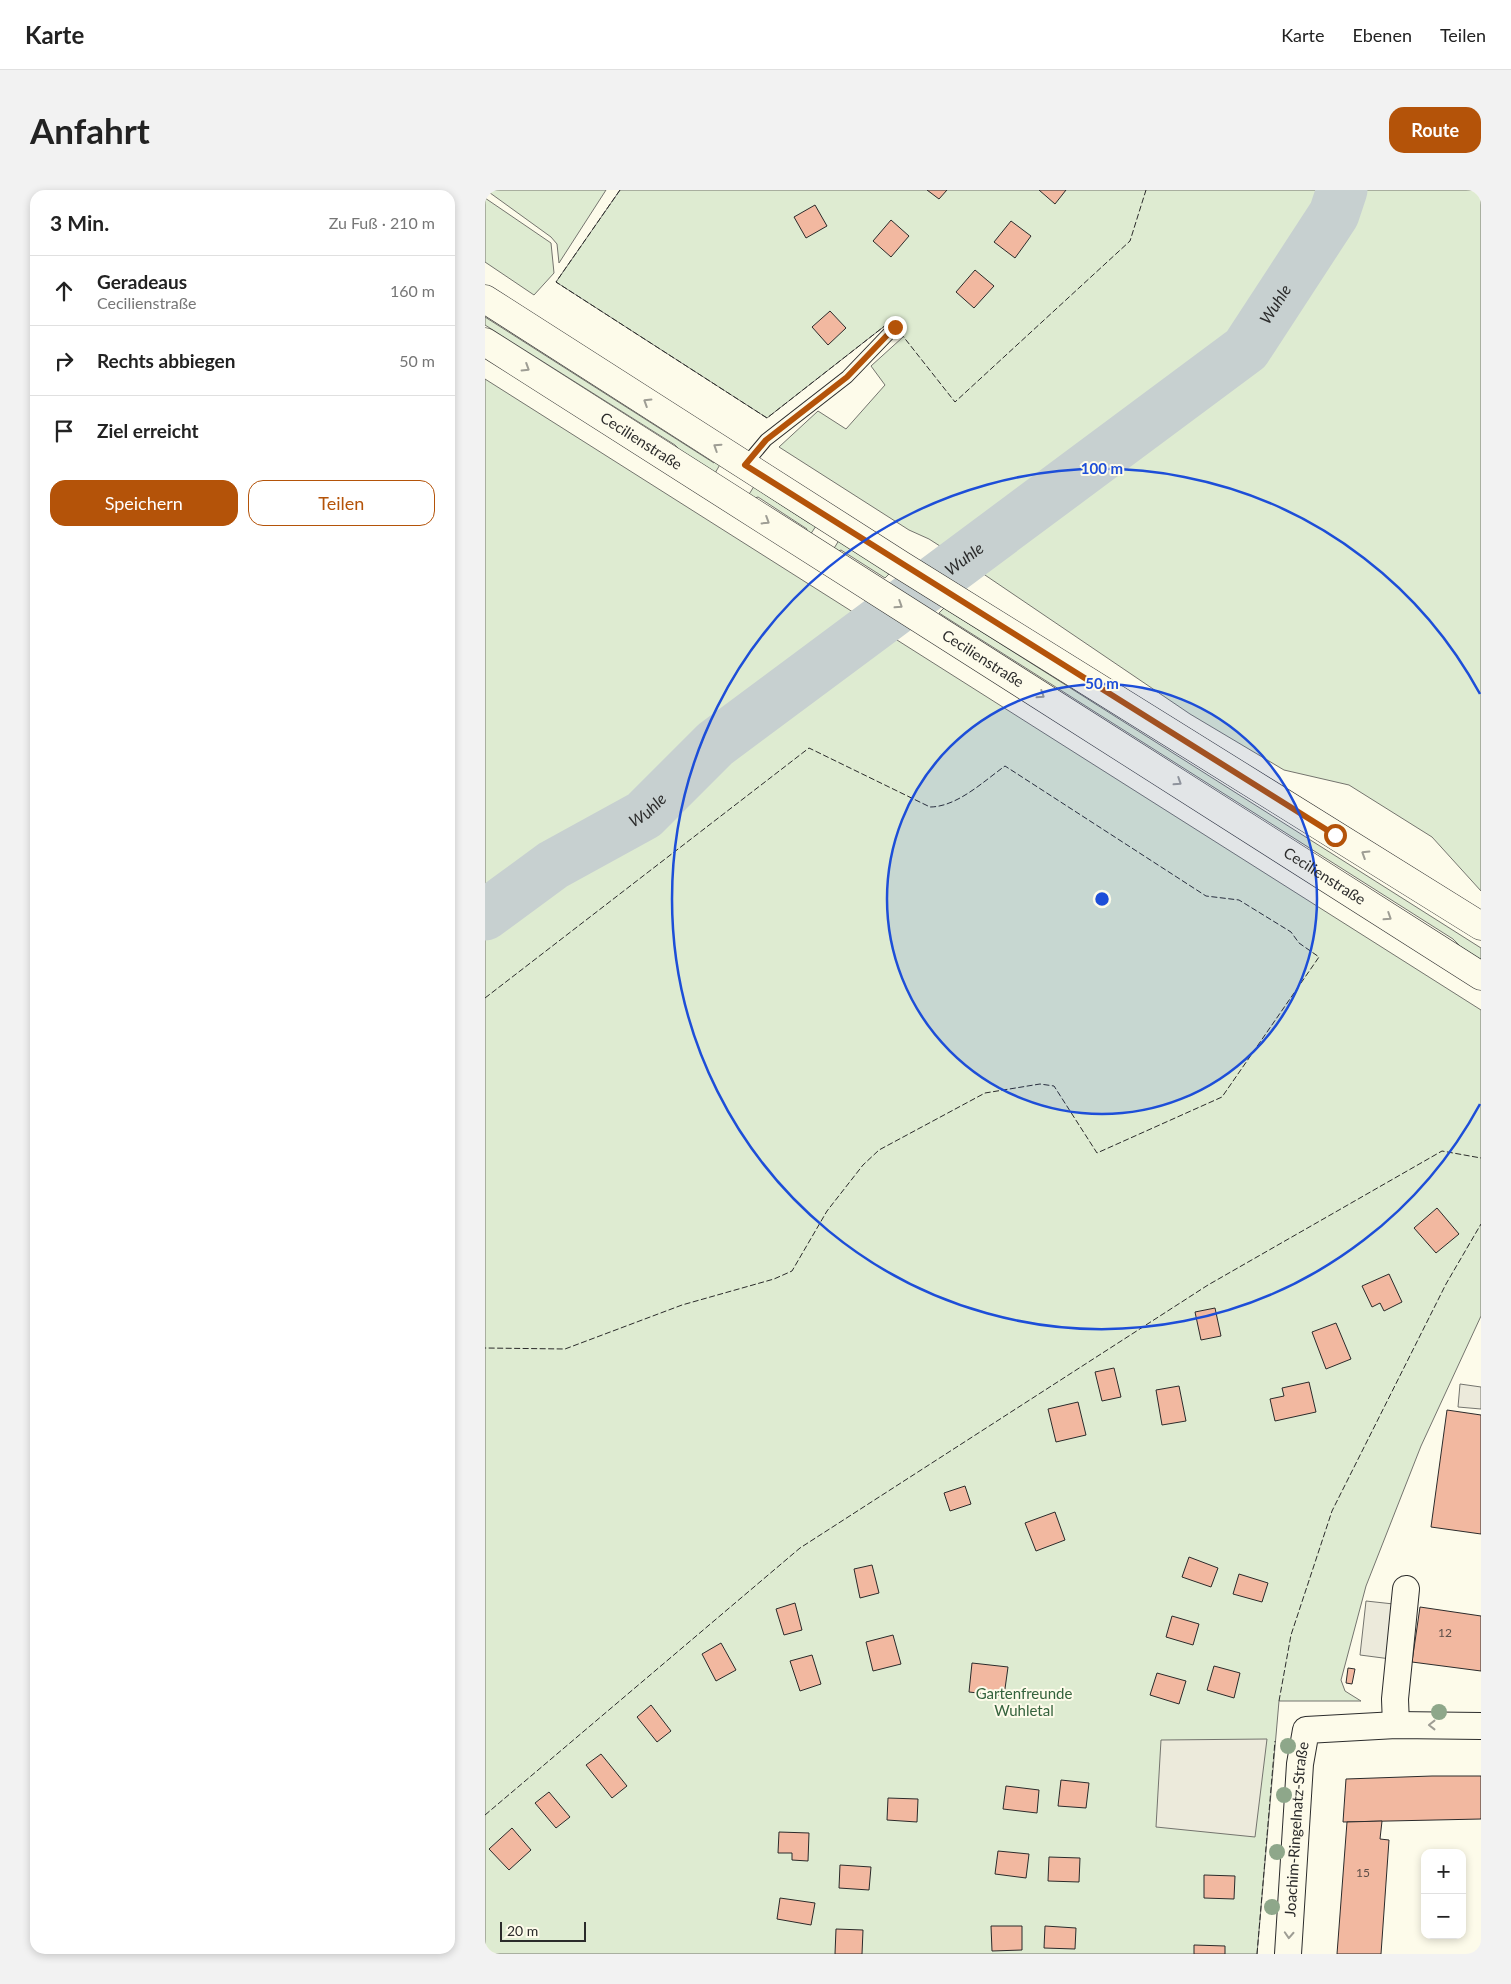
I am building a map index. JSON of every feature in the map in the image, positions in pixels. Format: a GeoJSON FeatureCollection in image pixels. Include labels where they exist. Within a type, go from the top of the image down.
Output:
{"type":"FeatureCollection","features":[{"type":"Feature","properties":{"kind":"street"},"geometry":{"type":"LineString","coordinates":[[485,299],[901,565],[1481,926]]}},
{"type":"Feature","properties":{"kind":"street","name":"Cecilienstraße"},"geometry":{"type":"LineString","coordinates":[[485,342],[1481,976]]}},
{"type":"Feature","properties":{"kind":"street"},"geometry":{"type":"LineString","coordinates":[[1397,1725],[1395,1699],[1406,1589]]}},
{"type":"Feature","properties":{"kind":"street","name":"Joachim-Ringelnatz-Straße"},"geometry":{"type":"LineString","coordinates":[[1288,1954],[1300,1764],[1306,1730],[1397,1725],[1481,1726]]}},
{"type":"Feature","properties":{"kind":"lane"},"geometry":{"type":"LineString","coordinates":[[745,465],[766,440],[847,377],[895,327]]}},
{"type":"Feature","properties":{"kind":"green space"},"geometry":{"type":"Polygon","coordinates":[[[486,190],[606,190],[559,263],[557,244],[551,237],[486,190]]]}},
{"type":"Feature","properties":{"kind":"green space"},"geometry":{"type":"Polygon","coordinates":[[[620,190],[1481,190],[1481,891],[1432,837],[1349,785],[1284,770],[1190,714],[982,573],[929,539],[909,530],[779,447],[818,411],[846,429],[885,385],[871,366],[903,337],[891,321],[767,418],[556,282],[620,190]]]}},
{"type":"Feature","properties":{"kind":"green space"},"geometry":{"type":"Polygon","coordinates":[[[485,198],[551,243],[554,273],[534,295],[485,262],[485,198]]]}},
{"type":"Feature","properties":{"kind":"green space"},"geometry":{"type":"Polygon","coordinates":[[[485,317],[714,463],[717,458],[722,461],[714,475],[688,458],[675,445],[485,325],[485,317]]]}},
{"type":"Feature","properties":{"kind":"green space","name":"Gartenfreunde Wuhletal"},"geometry":{"type":"Polygon","coordinates":[[[485,379],[1481,1010],[1481,1316],[1421,1446],[1366,1586],[1341,1680],[1345,1691],[1361,1701],[1279,1701],[1257,1954],[485,1954],[485,379]]]}},
{"type":"Feature","properties":{"kind":"green space"},"geometry":{"type":"Polygon","coordinates":[[[756,483],[761,485],[760,491],[809,523],[818,523],[810,535],[806,532],[807,529],[758,497],[752,499],[748,496],[756,483]]]}},
{"type":"Feature","properties":{"kind":"green space"},"geometry":{"type":"Polygon","coordinates":[[[841,537],[889,574],[885,578],[841,550],[837,552],[833,550],[841,537]]]}},
{"type":"Feature","properties":{"kind":"green space"},"geometry":{"type":"Polygon","coordinates":[[[944,608],[1481,948],[1481,960],[1461,947],[1453,939],[939,613],[944,608]]]}},
{"type":"Feature","properties":{"kind":"shaded area"},"geometry":{"type":"Polygon","coordinates":[[[1460,1384],[1481,1387],[1481,1409],[1458,1407],[1460,1384]]]}},
{"type":"Feature","properties":{"kind":"shaded area"},"geometry":{"type":"Polygon","coordinates":[[[1366,1601],[1412,1606],[1406,1661],[1360,1655],[1366,1601]]]}},
{"type":"Feature","properties":{"kind":"shaded area"},"geometry":{"type":"Polygon","coordinates":[[[1267,1739],[1255,1837],[1156,1827],[1161,1740],[1267,1739]]]}},
{"type":"Feature","properties":{"kind":"building"},"geometry":{"type":"Polygon","coordinates":[[[927,190],[947,190],[939,199],[927,190]]]}},
{"type":"Feature","properties":{"kind":"building"},"geometry":{"type":"Polygon","coordinates":[[[1039,190],[1066,190],[1055,204],[1039,190]]]}},
{"type":"Feature","properties":{"kind":"building"},"geometry":{"type":"Polygon","coordinates":[[[815,205],[827,226],[806,238],[794,217],[815,205]]]}},
{"type":"Feature","properties":{"kind":"building"},"geometry":{"type":"Polygon","coordinates":[[[891,220],[909,236],[891,257],[873,241],[891,220]]]}},
{"type":"Feature","properties":{"kind":"building"},"geometry":{"type":"Polygon","coordinates":[[[1011,221],[1031,236],[1015,258],[994,242],[1011,221]]]}},
{"type":"Feature","properties":{"kind":"building"},"geometry":{"type":"Polygon","coordinates":[[[975,270],[994,286],[974,308],[956,292],[975,270]]]}},
{"type":"Feature","properties":{"kind":"building"},"geometry":{"type":"Polygon","coordinates":[[[830,311],[846,328],[828,345],[812,327],[830,311]]]}},
{"type":"Feature","properties":{"kind":"building"},"geometry":{"type":"Polygon","coordinates":[[[1437,1208],[1459,1234],[1436,1253],[1414,1228],[1437,1208]]]}},
{"type":"Feature","properties":{"kind":"building"},"geometry":{"type":"Polygon","coordinates":[[[1389,1274],[1402,1302],[1384,1311],[1380,1303],[1372,1307],[1362,1286],[1389,1274]]]}},
{"type":"Feature","properties":{"kind":"building"},"geometry":{"type":"Polygon","coordinates":[[[1215,1308],[1221,1336],[1201,1340],[1195,1312],[1215,1308]]]}},
{"type":"Feature","properties":{"kind":"building"},"geometry":{"type":"Polygon","coordinates":[[[1336,1323],[1351,1359],[1326,1369],[1312,1332],[1336,1323]]]}},
{"type":"Feature","properties":{"kind":"building"},"geometry":{"type":"Polygon","coordinates":[[[1114,1368],[1121,1397],[1102,1401],[1095,1372],[1114,1368]]]}},
{"type":"Feature","properties":{"kind":"building"},"geometry":{"type":"Polygon","coordinates":[[[1309,1382],[1316,1412],[1275,1421],[1270,1399],[1284,1396],[1282,1388],[1309,1382]]]}},
{"type":"Feature","properties":{"kind":"building"},"geometry":{"type":"Polygon","coordinates":[[[1179,1386],[1186,1421],[1162,1425],[1156,1390],[1179,1386]]]}},
{"type":"Feature","properties":{"kind":"building"},"geometry":{"type":"Polygon","coordinates":[[[1078,1402],[1086,1435],[1056,1442],[1048,1409],[1078,1402]]]}},
{"type":"Feature","properties":{"kind":"building"},"geometry":{"type":"Polygon","coordinates":[[[1447,1410],[1481,1415],[1481,1534],[1431,1527],[1447,1410]]]}},
{"type":"Feature","properties":{"kind":"building"},"geometry":{"type":"Polygon","coordinates":[[[965,1486],[971,1504],[950,1511],[944,1493],[965,1486]]]}},
{"type":"Feature","properties":{"kind":"building"},"geometry":{"type":"Polygon","coordinates":[[[1055,1512],[1065,1540],[1036,1551],[1025,1523],[1055,1512]]]}},
{"type":"Feature","properties":{"kind":"building"},"geometry":{"type":"Polygon","coordinates":[[[1189,1557],[1218,1568],[1211,1587],[1182,1577],[1189,1557]]]}},
{"type":"Feature","properties":{"kind":"building"},"geometry":{"type":"Polygon","coordinates":[[[872,1565],[879,1593],[860,1598],[854,1569],[872,1565]]]}},
{"type":"Feature","properties":{"kind":"building"},"geometry":{"type":"Polygon","coordinates":[[[1239,1574],[1268,1583],[1262,1602],[1233,1594],[1239,1574]]]}},
{"type":"Feature","properties":{"kind":"building"},"geometry":{"type":"Polygon","coordinates":[[[795,1603],[802,1630],[784,1635],[776,1609],[795,1603]]]}},
{"type":"Feature","properties":{"kind":"building"},"geometry":{"type":"Polygon","coordinates":[[[1420,1607],[1481,1616],[1481,1671],[1412,1662],[1420,1607]]]}},
{"type":"Feature","properties":{"kind":"building"},"geometry":{"type":"Polygon","coordinates":[[[1172,1616],[1199,1624],[1193,1645],[1166,1637],[1172,1616]]]}},
{"type":"Feature","properties":{"kind":"building"},"geometry":{"type":"Polygon","coordinates":[[[893,1635],[901,1664],[873,1671],[866,1642],[893,1635]]]}},
{"type":"Feature","properties":{"kind":"building"},"geometry":{"type":"Polygon","coordinates":[[[721,1643],[736,1670],[716,1681],[702,1654],[721,1643]]]}},
{"type":"Feature","properties":{"kind":"building"},"geometry":{"type":"Polygon","coordinates":[[[812,1655],[821,1684],[800,1691],[790,1661],[812,1655]]]}},
{"type":"Feature","properties":{"kind":"building"},"geometry":{"type":"Polygon","coordinates":[[[972,1663],[1008,1667],[1004,1696],[969,1692],[972,1663]]]}},
{"type":"Feature","properties":{"kind":"building"},"geometry":{"type":"Polygon","coordinates":[[[1214,1666],[1240,1673],[1234,1698],[1207,1690],[1214,1666]]]}},
{"type":"Feature","properties":{"kind":"building"},"geometry":{"type":"Polygon","coordinates":[[[1348,1668],[1355,1669],[1352,1684],[1346,1683],[1348,1668]]]}},
{"type":"Feature","properties":{"kind":"building"},"geometry":{"type":"Polygon","coordinates":[[[1157,1673],[1186,1681],[1179,1704],[1150,1695],[1157,1673]]]}},
{"type":"Feature","properties":{"kind":"building"},"geometry":{"type":"Polygon","coordinates":[[[651,1705],[671,1731],[657,1742],[637,1717],[651,1705]]]}},
{"type":"Feature","properties":{"kind":"building"},"geometry":{"type":"Polygon","coordinates":[[[601,1754],[627,1786],[612,1798],[586,1765],[601,1754]]]}},
{"type":"Feature","properties":{"kind":"building"},"geometry":{"type":"Polygon","coordinates":[[[1481,1776],[1481,1819],[1343,1822],[1346,1779],[1481,1776]]]}},
{"type":"Feature","properties":{"kind":"building"},"geometry":{"type":"Polygon","coordinates":[[[1061,1780],[1089,1783],[1086,1808],[1058,1806],[1061,1780]]]}},
{"type":"Feature","properties":{"kind":"building"},"geometry":{"type":"Polygon","coordinates":[[[1006,1786],[1039,1790],[1037,1813],[1003,1809],[1006,1786]]]}},
{"type":"Feature","properties":{"kind":"building"},"geometry":{"type":"Polygon","coordinates":[[[549,1792],[570,1817],[556,1828],[535,1803],[549,1792]]]}},
{"type":"Feature","properties":{"kind":"building"},"geometry":{"type":"Polygon","coordinates":[[[888,1798],[918,1799],[917,1822],[887,1820],[888,1798]]]}},
{"type":"Feature","properties":{"kind":"building"},"geometry":{"type":"Polygon","coordinates":[[[1382,1821],[1380,1839],[1389,1840],[1381,1954],[1337,1954],[1347,1822],[1382,1821]]]}},
{"type":"Feature","properties":{"kind":"building"},"geometry":{"type":"Polygon","coordinates":[[[512,1828],[531,1850],[509,1870],[489,1849],[512,1828]]]}},
{"type":"Feature","properties":{"kind":"building"},"geometry":{"type":"Polygon","coordinates":[[[779,1832],[809,1833],[808,1861],[792,1860],[792,1853],[778,1853],[779,1832]]]}},
{"type":"Feature","properties":{"kind":"building"},"geometry":{"type":"Polygon","coordinates":[[[998,1851],[1029,1854],[1026,1878],[995,1874],[998,1851]]]}},
{"type":"Feature","properties":{"kind":"building"},"geometry":{"type":"Polygon","coordinates":[[[1049,1857],[1080,1858],[1079,1882],[1048,1881],[1049,1857]]]}},
{"type":"Feature","properties":{"kind":"building"},"geometry":{"type":"Polygon","coordinates":[[[840,1865],[871,1867],[869,1890],[839,1888],[840,1865]]]}},
{"type":"Feature","properties":{"kind":"building"},"geometry":{"type":"Polygon","coordinates":[[[1204,1875],[1235,1876],[1234,1899],[1204,1898],[1204,1875]]]}},
{"type":"Feature","properties":{"kind":"building"},"geometry":{"type":"Polygon","coordinates":[[[780,1898],[815,1903],[811,1925],[777,1919],[780,1898]]]}},
{"type":"Feature","properties":{"kind":"building"},"geometry":{"type":"Polygon","coordinates":[[[991,1926],[1022,1926],[1022,1950],[992,1951],[991,1926]]]}},
{"type":"Feature","properties":{"kind":"building"},"geometry":{"type":"Polygon","coordinates":[[[1045,1926],[1076,1928],[1075,1949],[1044,1948],[1045,1926]]]}},
{"type":"Feature","properties":{"kind":"building"},"geometry":{"type":"Polygon","coordinates":[[[836,1929],[863,1930],[862,1954],[835,1954],[836,1929]]]}},
{"type":"Feature","properties":{"kind":"building"},"geometry":{"type":"Polygon","coordinates":[[[1194,1945],[1225,1946],[1225,1954],[1194,1954],[1194,1945]]]}},
{"type":"Feature","properties":{"kind":"waterway","name":"Wuhle"},"geometry":{"type":"LineString","coordinates":[[485,915],[553,865],[644,815],[715,744],[1246,349],[1334,214],[1342,190]]}},
{"type":"Feature","properties":{"kind":"fence"},"geometry":{"type":"LineString","coordinates":[[620,190],[556,282],[767,418],[891,321],[955,402],[1130,241],[1146,190]]}},
{"type":"Feature","properties":{"kind":"fence"},"geometry":{"type":"LineString","coordinates":[[485,998],[809,748],[930,807],[940,806],[960,798],[1005,766],[1206,896],[1239,900],[1291,932],[1299,943],[1319,957],[1222,1097],[1097,1153],[1054,1086],[1040,1084],[985,1093],[879,1150],[863,1165],[827,1211],[792,1271],[774,1279],[682,1305],[565,1349],[485,1348]]}},
{"type":"Feature","properties":{"kind":"fence"},"geometry":{"type":"LineString","coordinates":[[485,1815],[800,1548],[1208,1285],[1442,1151],[1481,1158]]}},
{"type":"Feature","properties":{"kind":"fence"},"geometry":{"type":"LineString","coordinates":[[1279,1701],[1291,1635],[1332,1511],[1446,1284],[1481,1224]]}},
{"type":"Feature","properties":{"kind":"fence"},"geometry":{"type":"LineString","coordinates":[[1257,1954],[1275,1741]]}},
{"type":"Feature","properties":{"kind":"route"},"geometry":{"type":"LineString","coordinates":[[895,327],[847,377],[766,440],[745,465],[901,565],[1335,835]]}}]}
